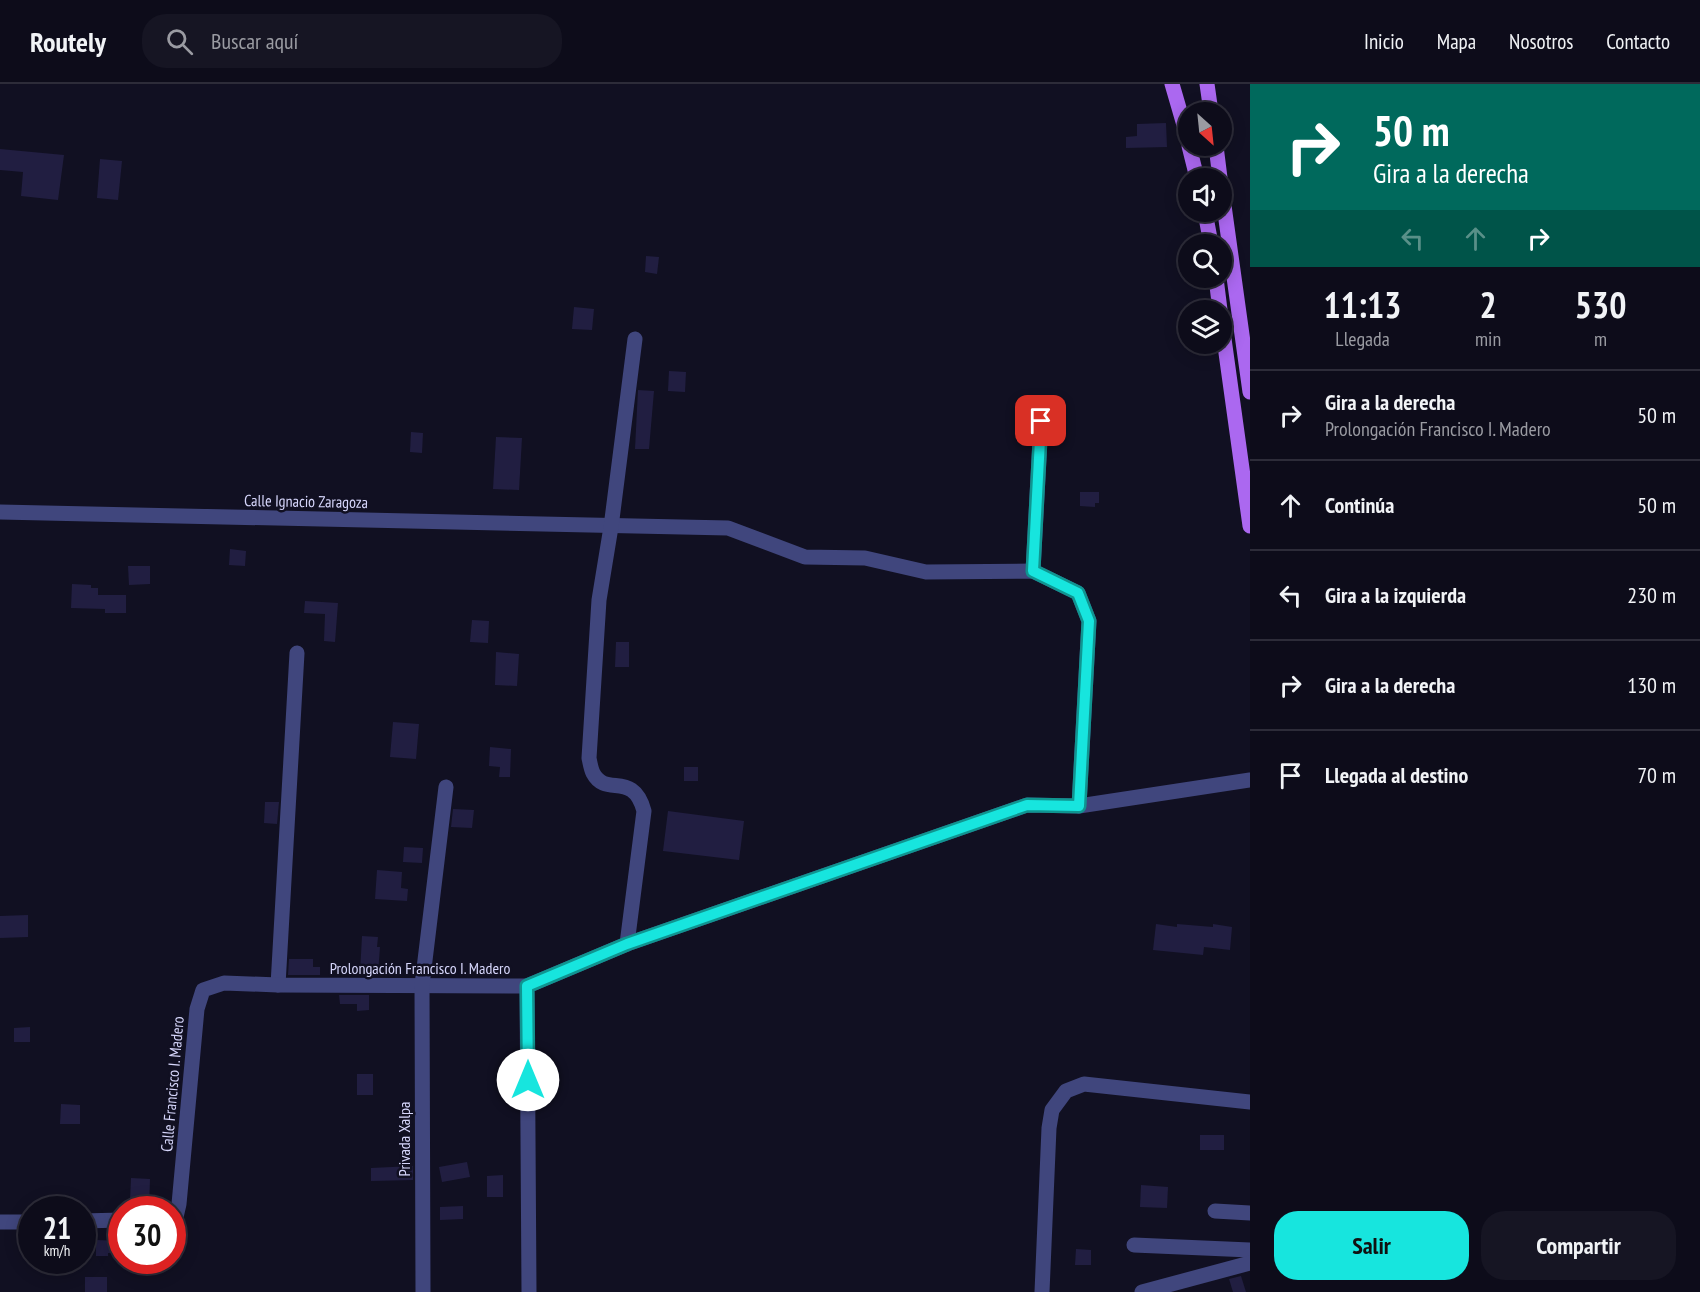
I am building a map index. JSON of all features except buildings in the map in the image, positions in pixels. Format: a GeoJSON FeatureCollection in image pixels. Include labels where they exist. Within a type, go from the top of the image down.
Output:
{"type":"FeatureCollection","features":[{"type":"Feature","properties":{"kind":"main road"},"geometry":{"type":"LineString","coordinates":[[1172,84],[1178,105]]}},
{"type":"Feature","properties":{"kind":"main road"},"geometry":{"type":"LineString","coordinates":[[1207,84],[1210,102]]}},
{"type":"Feature","properties":{"kind":"main road"},"geometry":{"type":"LineString","coordinates":[[1226,222],[1250,392]]}},
{"type":"Feature","properties":{"kind":"main road"},"geometry":{"type":"LineString","coordinates":[[1226,354],[1250,526]]}},
{"type":"Feature","properties":{"kind":"street"},"geometry":{"type":"LineString","coordinates":[[627,944],[644,811],[640,798],[631,789],[604,784],[593,774],[589,759],[599,600],[635,339]]}},
{"type":"Feature","properties":{"kind":"street"},"geometry":{"type":"LineString","coordinates":[[1041,421],[1033,571],[1078,593],[1089,621],[1079,806]]}},
{"type":"Feature","properties":{"kind":"street","name":"Calle Ignacio Zaragoza"},"geometry":{"type":"LineString","coordinates":[[0,512],[728,528],[806,557],[865,558],[926,572],[1033,571]]}},
{"type":"Feature","properties":{"kind":"street"},"geometry":{"type":"LineString","coordinates":[[278,985],[297,653]]}},
{"type":"Feature","properties":{"kind":"street","name":"Prolongación Francisco I. Madero"},"geometry":{"type":"LineString","coordinates":[[278,985],[527,986],[627,944],[1027,805],[1079,806],[1250,780]]}},
{"type":"Feature","properties":{"kind":"street","name":"Privada Xalpa"},"geometry":{"type":"LineString","coordinates":[[423,1292],[422,985],[446,787]]}},
{"type":"Feature","properties":{"kind":"street","name":"Calle Francisco I. Madero"},"geometry":{"type":"LineString","coordinates":[[180,1196],[197,1010],[203,990],[224,983],[278,985]]}},
{"type":"Feature","properties":{"kind":"street"},"geometry":{"type":"LineString","coordinates":[[527,986],[529,1292]]}},
{"type":"Feature","properties":{"kind":"street"},"geometry":{"type":"LineString","coordinates":[[1042,1292],[1049,1128],[1052,1110],[1066,1091],[1084,1084],[1250,1102]]}},
{"type":"Feature","properties":{"kind":"street"},"geometry":{"type":"LineString","coordinates":[[1215,1211],[1250,1213]]}},
{"type":"Feature","properties":{"kind":"street"},"geometry":{"type":"LineString","coordinates":[[0,1222],[18,1222]]}},
{"type":"Feature","properties":{"kind":"street"},"geometry":{"type":"LineString","coordinates":[[1134,1245],[1250,1250]]}},
{"type":"Feature","properties":{"kind":"street"},"geometry":{"type":"LineString","coordinates":[[1142,1292],[1250,1263]]}},
{"type":"Feature","properties":{"kind":"route"},"geometry":{"type":"LineString","coordinates":[[528,1080],[527,986],[627,944],[1027,805],[1079,806],[1089,621],[1078,593],[1033,571],[1041,421]]}}]}
